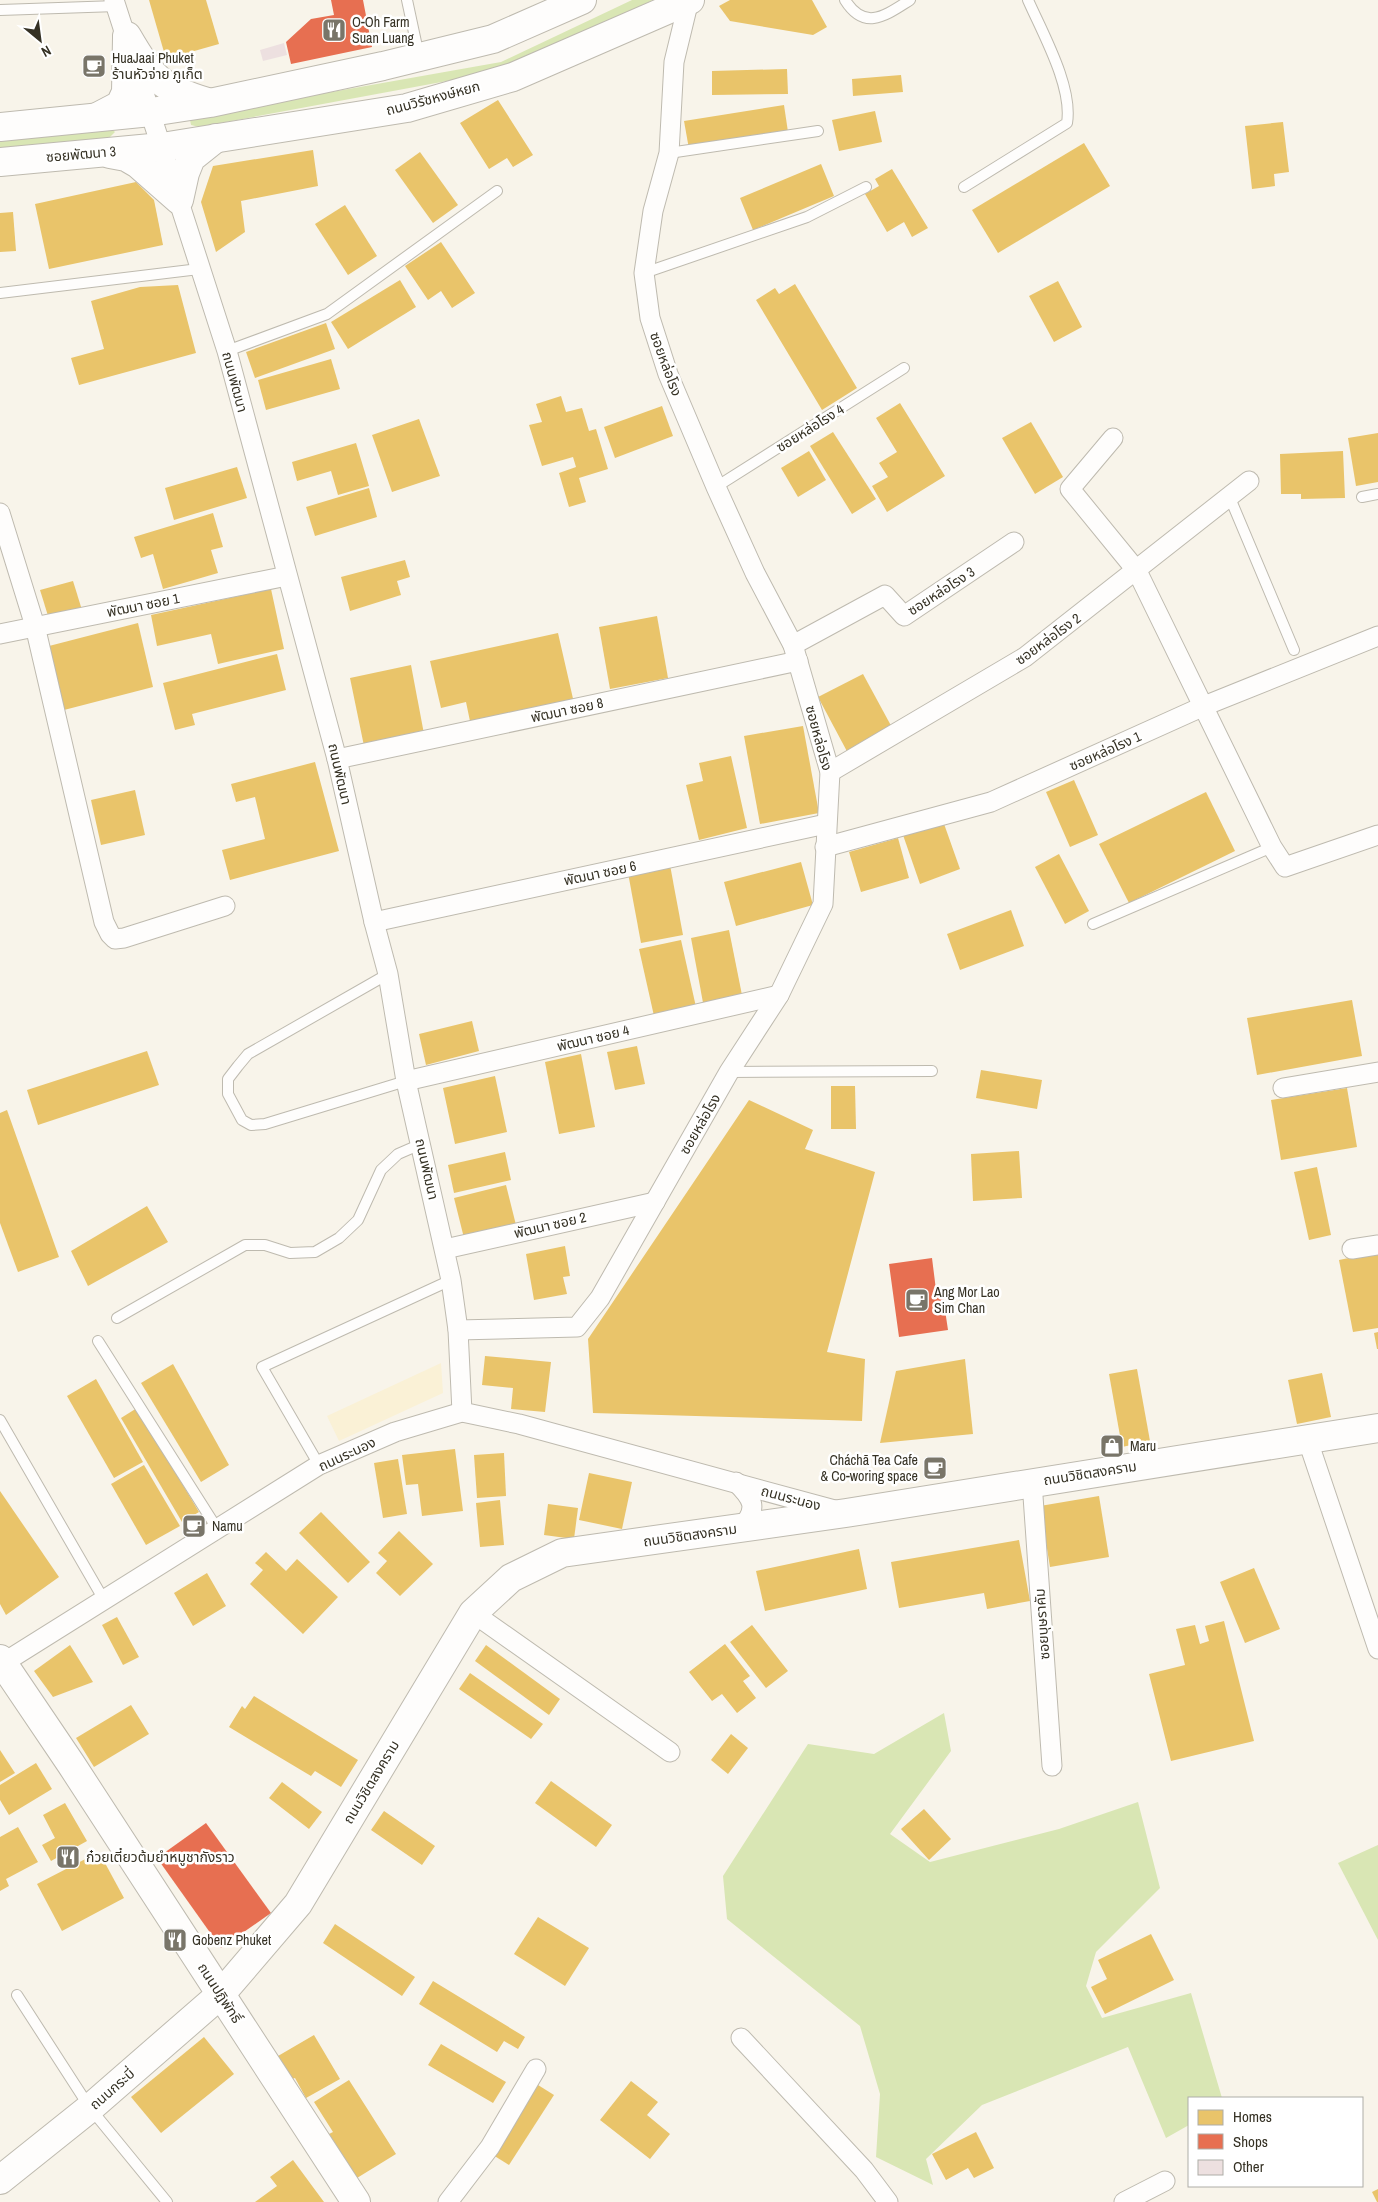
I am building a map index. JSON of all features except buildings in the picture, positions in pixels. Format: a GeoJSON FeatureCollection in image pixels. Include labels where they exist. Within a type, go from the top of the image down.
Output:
{"type":"FeatureCollection","features":[{"type":"Feature","properties":{"kind":"street"},"geometry":{"type":"LineString","coordinates":[[0,127],[151,112],[210,103],[493,39],[582,0]]}},
{"type":"Feature","properties":{"kind":"street","name":"ถนนวิรัชหงษ์หยก"},"geometry":{"type":"LineString","coordinates":[[162,147],[406,108],[512,77],[689,0]]}},
{"type":"Feature","properties":{"kind":"street","name":"ซอยหล่อโรง"},"geometry":{"type":"LineString","coordinates":[[458,1330],[577,1327],[600,1298],[729,1072],[779,995],[823,904],[830,772],[796,653],[754,573],[716,487],[668,374],[650,318],[644,273],[653,211],[669,153],[674,62],[689,0]]}},
{"type":"Feature","properties":{"kind":"street","name":"ถนนพัฒนา"},"geometry":{"type":"LineString","coordinates":[[115,3],[179,200],[199,269],[227,351],[337,759],[374,922],[388,974],[406,1080],[452,1280],[458,1330],[462,1412]]}},
{"type":"Feature","properties":{"kind":"street"},"geometry":{"type":"LineString","coordinates":[[127,36],[146,69],[161,83],[181,94],[210,103]]}},
{"type":"Feature","properties":{"kind":"street"},"geometry":{"type":"LineString","coordinates":[[96,118],[120,105],[126,92],[127,36]]}},
{"type":"Feature","properties":{"kind":"street"},"geometry":{"type":"LineString","coordinates":[[103,152],[126,157],[149,173],[179,200],[185,173],[191,158],[216,138]]}},
{"type":"Feature","properties":{"kind":"street","name":"ซอยพัฒนา 3"},"geometry":{"type":"LineString","coordinates":[[0,162],[162,147]]}},
{"type":"Feature","properties":{"kind":"street"},"geometry":{"type":"LineString","coordinates":[[1113,438],[1070,489],[1137,571],[1272,847],[1285,867],[1378,835]]}},
{"type":"Feature","properties":{"kind":"street","name":"ซอยหล่อโรง 2"},"geometry":{"type":"LineString","coordinates":[[830,772],[1025,658],[1230,498],[1249,481]]}},
{"type":"Feature","properties":{"kind":"street"},"geometry":{"type":"LineString","coordinates":[[0,513],[35,626],[104,922],[110,934],[115,939],[124,938],[225,906]]}},
{"type":"Feature","properties":{"kind":"street","name":"ซอยหล่อโรง 3"},"geometry":{"type":"LineString","coordinates":[[796,653],[885,595],[904,616],[1014,542]]}},
{"type":"Feature","properties":{"kind":"street","name":"พัฒนา ซอย 1"},"geometry":{"type":"LineString","coordinates":[[0,634],[287,576]]}},
{"type":"Feature","properties":{"kind":"street","name":"ซอยหล่อโรง 1"},"geometry":{"type":"LineString","coordinates":[[825,847],[991,802],[1204,706],[1378,636]]}},
{"type":"Feature","properties":{"kind":"street","name":"พัฒนา ซอย 8"},"geometry":{"type":"LineString","coordinates":[[337,759],[796,653]]}},
{"type":"Feature","properties":{"kind":"street","name":"พัฒนา ซอย 6"},"geometry":{"type":"LineString","coordinates":[[374,922],[826,824]]}},
{"type":"Feature","properties":{"kind":"street","name":"พัฒนา ซอย 4"},"geometry":{"type":"LineString","coordinates":[[406,1080],[779,995]]}},
{"type":"Feature","properties":{"kind":"street"},"geometry":{"type":"LineString","coordinates":[[1283,1088],[1378,1072]]}},
{"type":"Feature","properties":{"kind":"street","name":"พัฒนา ซอย 2"},"geometry":{"type":"LineString","coordinates":[[445,1248],[655,1202]]}},
{"type":"Feature","properties":{"kind":"street"},"geometry":{"type":"LineString","coordinates":[[1352,1248],[1378,1245]]}},
{"type":"Feature","properties":{"kind":"street","name":"ถนนระนอง"},"geometry":{"type":"LineString","coordinates":[[1,1662],[218,1530],[320,1465],[395,1432],[462,1412],[519,1424],[846,1513]]}},
{"type":"Feature","properties":{"kind":"street","name":"ถนนวิชิตสงคราม"},"geometry":{"type":"LineString","coordinates":[[220,1994],[298,1904],[473,1613],[511,1578],[562,1553],[846,1513],[1378,1428]]}},
{"type":"Feature","properties":{"kind":"street"},"geometry":{"type":"LineString","coordinates":[[1307,1438],[1378,1649]]}},
{"type":"Feature","properties":{"kind":"street","name":"ถนนระนอง"},"geometry":{"type":"LineString","coordinates":[[736,1482],[751,1500],[752,1509],[750,1518],[741,1528]]}},
{"type":"Feature","properties":{"kind":"street","name":"ซอยบุษราคัม"},"geometry":{"type":"LineString","coordinates":[[1032,1482],[1052,1766]]}},
{"type":"Feature","properties":{"kind":"street"},"geometry":{"type":"LineString","coordinates":[[473,1613],[670,1752]]}},
{"type":"Feature","properties":{"kind":"street","name":"ถนนปฏิพัทธิ์"},"geometry":{"type":"LineString","coordinates":[[1,1662],[356,2202]]}},
{"type":"Feature","properties":{"kind":"street","name":"ถนนกระบี่"},"geometry":{"type":"LineString","coordinates":[[0,2180],[90,2108],[220,1994]]}},
{"type":"Feature","properties":{"kind":"street"},"geometry":{"type":"LineString","coordinates":[[741,2038],[864,2170],[888,2202]]}},
{"type":"Feature","properties":{"kind":"street"},"geometry":{"type":"LineString","coordinates":[[448,2202],[490,2147],[536,2069]]}},
{"type":"Feature","properties":{"kind":"street"},"geometry":{"type":"LineString","coordinates":[[1124,2202],[1165,2181]]}},
{"type":"Feature","properties":{"kind":"lane"},"geometry":{"type":"LineString","coordinates":[[407,0],[419,57]]}},
{"type":"Feature","properties":{"kind":"lane"},"geometry":{"type":"LineString","coordinates":[[844,0],[850,8],[865,18],[876,19],[910,0]]}},
{"type":"Feature","properties":{"kind":"lane"},"geometry":{"type":"LineString","coordinates":[[964,187],[1068,124],[1067,92],[1028,0]]}},
{"type":"Feature","properties":{"kind":"lane"},"geometry":{"type":"LineString","coordinates":[[0,10],[115,3]]}},
{"type":"Feature","properties":{"kind":"lane"},"geometry":{"type":"LineString","coordinates":[[669,153],[818,131]]}},
{"type":"Feature","properties":{"kind":"lane"},"geometry":{"type":"LineString","coordinates":[[644,273],[807,217],[866,188]]}},
{"type":"Feature","properties":{"kind":"lane"},"geometry":{"type":"LineString","coordinates":[[227,351],[327,314],[497,190]]}},
{"type":"Feature","properties":{"kind":"lane"},"geometry":{"type":"LineString","coordinates":[[0,293],[199,269]]}},
{"type":"Feature","properties":{"kind":"lane","name":"ซอยหล่อโรง 4"},"geometry":{"type":"LineString","coordinates":[[716,487],[904,368]]}},
{"type":"Feature","properties":{"kind":"lane"},"geometry":{"type":"LineString","coordinates":[[1362,497],[1378,494]]}},
{"type":"Feature","properties":{"kind":"lane"},"geometry":{"type":"LineString","coordinates":[[1230,498],[1294,650]]}},
{"type":"Feature","properties":{"kind":"lane"},"geometry":{"type":"LineString","coordinates":[[1093,924],[1272,847]]}},
{"type":"Feature","properties":{"kind":"lane"},"geometry":{"type":"LineString","coordinates":[[388,974],[248,1054],[228,1079],[228,1094],[242,1120],[251,1125],[265,1124],[406,1080]]}},
{"type":"Feature","properties":{"kind":"lane"},"geometry":{"type":"LineString","coordinates":[[729,1072],[932,1071]]}},
{"type":"Feature","properties":{"kind":"lane"},"geometry":{"type":"LineString","coordinates":[[117,1318],[245,1245],[265,1245],[290,1253],[315,1252],[339,1238],[358,1220],[381,1170],[398,1154],[421,1144]]}},
{"type":"Feature","properties":{"kind":"lane"},"geometry":{"type":"LineString","coordinates":[[320,1465],[262,1367],[452,1280]]}},
{"type":"Feature","properties":{"kind":"lane"},"geometry":{"type":"LineString","coordinates":[[98,1341],[218,1530]]}},
{"type":"Feature","properties":{"kind":"lane"},"geometry":{"type":"LineString","coordinates":[[0,1420],[104,1600]]}},
{"type":"Feature","properties":{"kind":"lane"},"geometry":{"type":"LineString","coordinates":[[17,1995],[90,2108],[167,2202]]}},
{"type":"Feature","properties":{"kind":"shaded area"},"geometry":{"type":"Polygon","coordinates":[[[441,1363],[443,1393],[339,1441],[327,1416],[441,1363]]]}},
{"type":"Feature","properties":{"kind":"green space"},"geometry":{"type":"Polygon","coordinates":[[[632,0],[653,0],[501,71],[199,127],[191,125],[190,120],[196,116],[501,62],[632,0]]]}},
{"type":"Feature","properties":{"kind":"green space"},"geometry":{"type":"Polygon","coordinates":[[[108,126],[115,132],[108,139],[0,151],[0,137],[108,126]]]}},
{"type":"Feature","properties":{"kind":"green space"},"geometry":{"type":"Polygon","coordinates":[[[944,1713],[951,1751],[890,1834],[930,1862],[1059,1829],[1138,1802],[1160,1888],[1096,1952],[1086,1986],[1102,2018],[1191,1993],[1222,2097],[1188,2097],[1188,2126],[1166,2138],[1128,2047],[982,2105],[926,2159],[933,2185],[876,2157],[880,2094],[860,2026],[727,1919],[723,1876],[808,1744],[874,1754],[944,1713]]]}},
{"type":"Feature","properties":{"kind":"green space"},"geometry":{"type":"Polygon","coordinates":[[[1378,1845],[1378,1940],[1338,1863],[1378,1845]]]}},
{"type":"Feature","properties":{"kind":"place","name":"O-Oh Farm Suan Luang"},"geometry":{"type":"Point","coordinates":[334,30]}},
{"type":"Feature","properties":{"kind":"place","name":"HuaJaai Phuket ร้านหัวจ่าย ภูเก็ต"},"geometry":{"type":"Point","coordinates":[94,66]}},
{"type":"Feature","properties":{"kind":"place","name":"Ang Mor Lao Sim Chan"},"geometry":{"type":"Point","coordinates":[917,1300]}},
{"type":"Feature","properties":{"kind":"place","name":"Maru"},"geometry":{"type":"Point","coordinates":[1112,1446]}},
{"type":"Feature","properties":{"kind":"place","name":"Cháchā Tea Cafe & Co-woring space"},"geometry":{"type":"Point","coordinates":[935,1468]}},
{"type":"Feature","properties":{"kind":"place","name":"Namu"},"geometry":{"type":"Point","coordinates":[194,1526]}},
{"type":"Feature","properties":{"kind":"place","name":"ก๋วยเตี๋ยวต้มยำหมูชากังราว"},"geometry":{"type":"Point","coordinates":[68,1857]}},
{"type":"Feature","properties":{"kind":"place","name":"Gobenz Phuket"},"geometry":{"type":"Point","coordinates":[175,1940]}}]}
